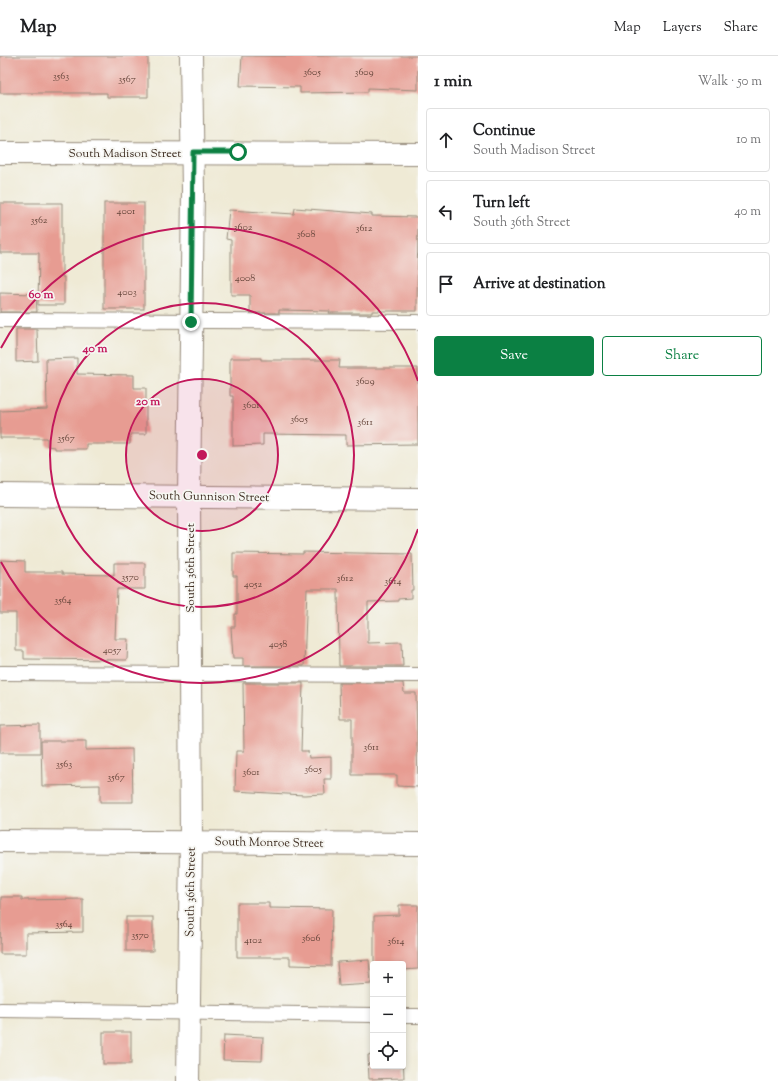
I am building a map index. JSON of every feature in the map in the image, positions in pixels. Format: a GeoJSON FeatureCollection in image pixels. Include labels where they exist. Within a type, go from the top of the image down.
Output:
{"type":"FeatureCollection","features":[{"type":"Feature","properties":{"kind":"street","name":"South 36th Street"},"geometry":{"type":"LineString","coordinates":[[188,1081],[191,842],[189,496],[193,152],[191,56]]}},
{"type":"Feature","properties":{"kind":"street","name":"South Madison Street"},"geometry":{"type":"LineString","coordinates":[[0,153],[193,152],[418,154]]}},
{"type":"Feature","properties":{"kind":"street","name":"South Gunnison Street"},"geometry":{"type":"LineString","coordinates":[[0,495],[418,499]]}},
{"type":"Feature","properties":{"kind":"street","name":"South Monroe Street"},"geometry":{"type":"LineString","coordinates":[[0,841],[418,844]]}},
{"type":"Feature","properties":{"kind":"lane"},"geometry":{"type":"LineString","coordinates":[[0,320],[418,322]]}},
{"type":"Feature","properties":{"kind":"lane"},"geometry":{"type":"LineString","coordinates":[[0,673],[418,675]]}},
{"type":"Feature","properties":{"kind":"lane"},"geometry":{"type":"LineString","coordinates":[[0,1010],[370,1015]]}},
{"type":"Feature","properties":{"kind":"lane"},"geometry":{"type":"LineString","coordinates":[[406,1016],[418,1016]]}},
{"type":"Feature","properties":{"kind":"building"},"geometry":{"type":"Polygon","coordinates":[[[0,56],[148,56],[148,97],[107,97],[107,93],[0,93],[0,56]]]}},
{"type":"Feature","properties":{"kind":"building"},"geometry":{"type":"Polygon","coordinates":[[[242,56],[418,56],[418,90],[368,88],[368,92],[300,93],[300,87],[240,86],[242,56]]]}},
{"type":"Feature","properties":{"kind":"building"},"geometry":{"type":"Polygon","coordinates":[[[0,203],[62,203],[62,277],[64,277],[64,305],[38,305],[39,253],[0,253],[0,203]]]}},
{"type":"Feature","properties":{"kind":"building"},"geometry":{"type":"Polygon","coordinates":[[[104,203],[144,203],[144,309],[104,309],[104,203]]]}},
{"type":"Feature","properties":{"kind":"building"},"geometry":{"type":"Polygon","coordinates":[[[295,208],[372,214],[372,216],[418,217],[417,311],[329,313],[330,311],[279,310],[279,313],[250,313],[250,295],[231,295],[231,240],[226,239],[229,210],[294,214],[295,208]]]}},
{"type":"Feature","properties":{"kind":"building"},"geometry":{"type":"Polygon","coordinates":[[[0,293],[36,294],[37,312],[0,312],[0,293]]]}},
{"type":"Feature","properties":{"kind":"building"},"geometry":{"type":"Polygon","coordinates":[[[16,329],[37,329],[38,361],[16,362],[16,329]]]}},
{"type":"Feature","properties":{"kind":"building"},"geometry":{"type":"Polygon","coordinates":[[[77,358],[77,374],[134,375],[134,388],[146,388],[146,434],[130,434],[130,444],[86,444],[86,449],[54,449],[54,447],[47,446],[47,438],[0,438],[0,411],[47,409],[46,359],[77,358]]]}},
{"type":"Feature","properties":{"kind":"building"},"geometry":{"type":"Polygon","coordinates":[[[230,358],[261,358],[261,360],[340,360],[339,368],[418,368],[418,444],[346,445],[346,435],[263,434],[263,445],[233,446],[233,396],[230,396],[230,358]]]}},
{"type":"Feature","properties":{"kind":"building"},"geometry":{"type":"Polygon","coordinates":[[[303,552],[412,554],[413,590],[411,590],[411,598],[398,599],[398,601],[368,602],[368,643],[402,642],[403,666],[339,666],[338,589],[307,589],[304,666],[243,666],[243,658],[233,658],[231,627],[235,627],[235,614],[237,614],[237,576],[233,576],[233,553],[303,554],[303,552]]]}},
{"type":"Feature","properties":{"kind":"building"},"geometry":{"type":"Polygon","coordinates":[[[0,560],[25,561],[25,572],[62,572],[62,574],[114,575],[114,563],[145,563],[145,589],[117,589],[115,639],[128,639],[127,660],[24,659],[24,651],[16,651],[16,613],[0,613],[0,560]]]}},
{"type":"Feature","properties":{"kind":"building"},"geometry":{"type":"Polygon","coordinates":[[[243,683],[303,683],[301,751],[308,751],[309,758],[331,757],[331,779],[324,779],[325,794],[304,795],[235,791],[236,751],[244,751],[243,683]]]}},
{"type":"Feature","properties":{"kind":"building"},"geometry":{"type":"Polygon","coordinates":[[[339,683],[403,683],[404,693],[416,693],[418,787],[397,786],[397,775],[352,775],[352,719],[340,719],[339,683]]]}},
{"type":"Feature","properties":{"kind":"building"},"geometry":{"type":"Polygon","coordinates":[[[40,725],[40,753],[0,753],[0,726],[40,725]]]}},
{"type":"Feature","properties":{"kind":"building"},"geometry":{"type":"Polygon","coordinates":[[[41,741],[86,741],[86,750],[132,749],[133,802],[100,802],[100,785],[42,786],[41,741]]]}},
{"type":"Feature","properties":{"kind":"building"},"geometry":{"type":"Polygon","coordinates":[[[1,897],[22,897],[22,900],[83,899],[83,932],[26,933],[26,954],[0,954],[1,897]]]}},
{"type":"Feature","properties":{"kind":"building"},"geometry":{"type":"Polygon","coordinates":[[[237,903],[269,903],[269,908],[332,909],[331,966],[290,965],[290,957],[237,957],[237,903]]]}},
{"type":"Feature","properties":{"kind":"building"},"geometry":{"type":"Polygon","coordinates":[[[399,905],[418,905],[418,969],[406,970],[406,961],[374,961],[374,916],[399,915],[399,905]]]}},
{"type":"Feature","properties":{"kind":"building"},"geometry":{"type":"Polygon","coordinates":[[[126,917],[153,917],[153,951],[126,951],[126,917]]]}},
{"type":"Feature","properties":{"kind":"building"},"geometry":{"type":"Polygon","coordinates":[[[369,960],[370,984],[339,986],[337,962],[369,960]]]}},
{"type":"Feature","properties":{"kind":"building"},"geometry":{"type":"Polygon","coordinates":[[[103,1032],[131,1032],[131,1064],[103,1064],[103,1032]]]}},
{"type":"Feature","properties":{"kind":"building"},"geometry":{"type":"Polygon","coordinates":[[[224,1035],[263,1037],[262,1061],[223,1060],[224,1035]]]}},
{"type":"Feature","properties":{"kind":"building"},"geometry":{"type":"Polygon","coordinates":[[[368,1055],[370,1055],[370,1069],[404,1069],[404,1078],[369,1079],[368,1055]]]}},
{"type":"Feature","properties":{"kind":"route"},"geometry":{"type":"LineString","coordinates":[[191,322],[193,152],[238,152]]}}]}
